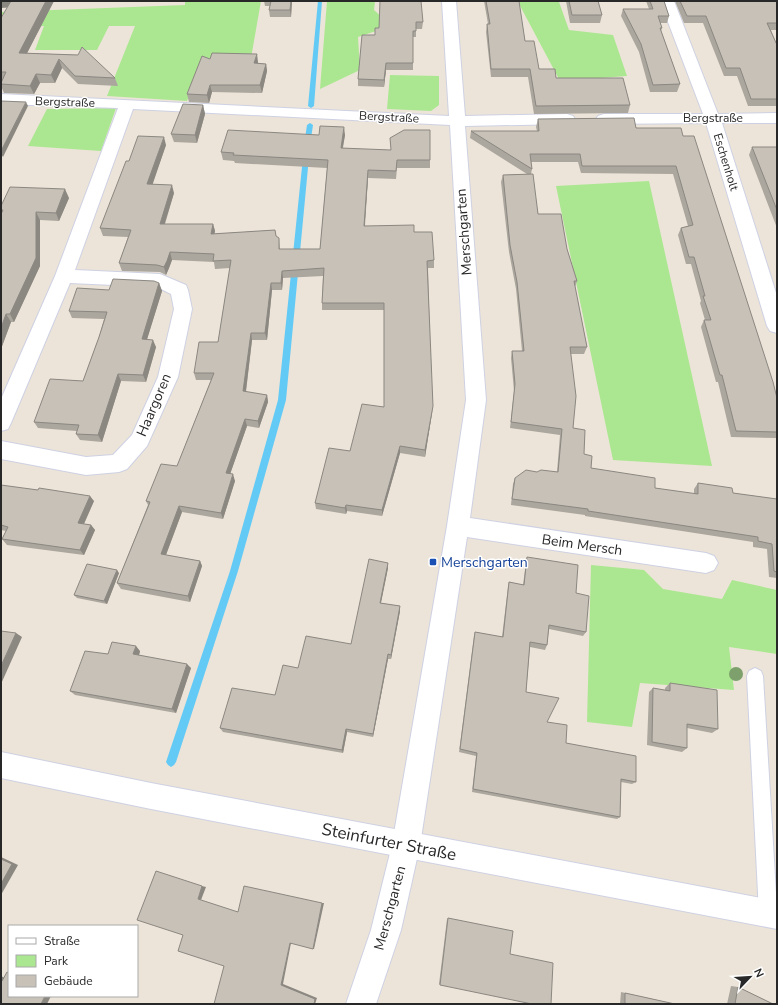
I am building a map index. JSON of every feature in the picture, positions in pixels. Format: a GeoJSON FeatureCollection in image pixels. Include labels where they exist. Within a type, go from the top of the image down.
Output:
{"type":"FeatureCollection","features":[{"type":"Feature","properties":{"kind":"street","name":"Merschgarten"},"geometry":{"type":"LineString","coordinates":[[361,1004],[386,930],[406,845],[458,526],[476,400],[449,1]]}},
{"type":"Feature","properties":{"kind":"street","name":"Eschenholt"},"geometry":{"type":"LineString","coordinates":[[667,1],[712,117],[777,326]]}},
{"type":"Feature","properties":{"kind":"street","name":"Bergstraße"},"geometry":{"type":"LineString","coordinates":[[1,99],[457,121],[712,117],[777,118]]}},
{"type":"Feature","properties":{"kind":"street"},"geometry":{"type":"LineString","coordinates":[[1,423],[64,276],[127,104]]}},
{"type":"Feature","properties":{"kind":"street","name":"Haargoren"},"geometry":{"type":"LineString","coordinates":[[1,450],[86,466],[119,463],[140,440],[168,377],[183,309],[179,290],[160,280],[64,276]]}},
{"type":"Feature","properties":{"kind":"street","name":"Beim Mersch"},"geometry":{"type":"LineString","coordinates":[[458,526],[706,563]]}},
{"type":"Feature","properties":{"kind":"street","name":"Steinfurter Straße"},"geometry":{"type":"LineString","coordinates":[[1,765],[151,796],[773,914]]}},
{"type":"Feature","properties":{"kind":"lane"},"geometry":{"type":"LineString","coordinates":[[755,676],[773,914]]}},
{"type":"Feature","properties":{"kind":"green space"},"geometry":{"type":"Polygon","coordinates":[[[185,1],[261,1],[251,58],[206,58],[187,101],[107,96],[135,26],[109,26],[97,50],[35,50],[44,26],[1,28],[1,12],[185,5],[185,1]]]}},
{"type":"Feature","properties":{"kind":"green space"},"geometry":{"type":"Polygon","coordinates":[[[327,1],[375,1],[374,10],[384,19],[379,30],[358,37],[360,70],[320,89],[327,1]]]}},
{"type":"Feature","properties":{"kind":"green space"},"geometry":{"type":"Polygon","coordinates":[[[518,2],[559,2],[569,30],[613,35],[627,76],[560,81],[518,2]]]}},
{"type":"Feature","properties":{"kind":"green space"},"geometry":{"type":"Polygon","coordinates":[[[390,75],[439,76],[439,105],[431,111],[387,109],[390,75]]]}},
{"type":"Feature","properties":{"kind":"green space"},"geometry":{"type":"Polygon","coordinates":[[[116,108],[101,151],[28,146],[47,109],[116,108]]]}},
{"type":"Feature","properties":{"kind":"green space"},"geometry":{"type":"Polygon","coordinates":[[[649,181],[712,466],[613,460],[556,186],[649,181]]]}},
{"type":"Feature","properties":{"kind":"green space"},"geometry":{"type":"Polygon","coordinates":[[[591,565],[644,570],[663,589],[722,599],[732,580],[777,590],[777,654],[729,647],[734,690],[640,683],[632,727],[587,722],[591,565]]]}},
{"type":"Feature","properties":{"kind":"building"},"geometry":{"type":"Polygon","coordinates":[[[11,1],[46,1],[19,53],[78,55],[82,47],[115,78],[75,76],[59,59],[51,75],[36,74],[30,86],[1,84],[6,72],[1,72],[1,18],[11,1]]]}},
{"type":"Feature","properties":{"kind":"building"},"geometry":{"type":"Polygon","coordinates":[[[271,1],[291,1],[290,10],[269,10],[271,1]]]}},
{"type":"Feature","properties":{"kind":"building"},"geometry":{"type":"Polygon","coordinates":[[[380,1],[421,1],[423,22],[416,22],[416,31],[413,31],[413,63],[386,63],[384,80],[358,79],[362,35],[375,35],[375,28],[379,28],[380,1]]]}},
{"type":"Feature","properties":{"kind":"building"},"geometry":{"type":"Polygon","coordinates":[[[486,1],[519,1],[525,41],[534,41],[539,69],[555,69],[556,78],[623,78],[630,105],[536,106],[530,69],[491,69],[487,24],[490,24],[486,1]]]}},
{"type":"Feature","properties":{"kind":"building"},"geometry":{"type":"Polygon","coordinates":[[[569,1],[598,1],[602,15],[572,15],[569,1]]]}},
{"type":"Feature","properties":{"kind":"building"},"geometry":{"type":"Polygon","coordinates":[[[650,1],[664,1],[669,16],[658,16],[662,28],[660,28],[680,84],[653,85],[641,44],[623,9],[653,9],[650,1]]]}},
{"type":"Feature","properties":{"kind":"building"},"geometry":{"type":"Polygon","coordinates":[[[680,1],[777,1],[777,23],[767,23],[777,45],[777,99],[751,99],[740,68],[726,68],[706,16],[687,16],[680,1]]]}},
{"type":"Feature","properties":{"kind":"building"},"geometry":{"type":"Polygon","coordinates":[[[212,53],[257,54],[254,63],[266,64],[260,85],[210,85],[207,95],[187,94],[202,56],[210,59],[212,53]]]}},
{"type":"Feature","properties":{"kind":"building"},"geometry":{"type":"Polygon","coordinates":[[[1,101],[26,102],[1,151],[1,101]]]}},
{"type":"Feature","properties":{"kind":"building"},"geometry":{"type":"Polygon","coordinates":[[[183,104],[203,105],[195,135],[171,134],[183,104]]]}},
{"type":"Feature","properties":{"kind":"building"},"geometry":{"type":"Polygon","coordinates":[[[634,118],[636,128],[681,128],[683,136],[694,136],[773,382],[777,398],[777,432],[736,431],[722,375],[720,375],[704,320],[711,320],[703,296],[705,296],[694,257],[689,257],[681,228],[693,225],[676,166],[582,166],[580,154],[530,154],[532,169],[471,131],[539,131],[538,119],[634,118]]]}},
{"type":"Feature","properties":{"kind":"building"},"geometry":{"type":"Polygon","coordinates":[[[320,126],[344,127],[341,148],[391,150],[390,138],[404,130],[430,130],[430,160],[397,160],[396,171],[368,170],[364,226],[414,225],[414,232],[432,232],[434,260],[427,261],[433,406],[425,450],[400,446],[382,510],[346,505],[345,508],[315,503],[329,448],[350,451],[362,404],[384,407],[384,303],[322,303],[324,268],[282,271],[281,283],[271,283],[265,333],[251,333],[243,391],[267,395],[258,421],[245,419],[226,473],[233,474],[221,513],[179,506],[161,554],[200,561],[188,596],[117,583],[150,502],[146,501],[161,464],[177,466],[214,373],[194,373],[199,342],[218,342],[231,260],[213,261],[214,254],[170,252],[164,267],[157,265],[119,263],[131,230],[100,228],[126,161],[129,161],[138,136],[164,137],[147,184],[172,185],[160,224],[213,224],[211,234],[275,230],[276,236],[279,238],[279,249],[320,249],[328,160],[233,155],[234,153],[221,152],[228,130],[319,135],[320,126]]]}},
{"type":"Feature","properties":{"kind":"building"},"geometry":{"type":"Polygon","coordinates":[[[752,147],[777,147],[777,210],[752,147]]]}},
{"type":"Feature","properties":{"kind":"building"},"geometry":{"type":"Polygon","coordinates":[[[533,174],[538,214],[561,214],[567,249],[577,281],[574,281],[587,347],[570,347],[576,396],[573,428],[585,430],[584,454],[592,456],[591,468],[655,478],[655,488],[698,494],[698,483],[732,488],[733,493],[777,499],[777,572],[774,571],[772,544],[758,541],[758,537],[588,511],[588,509],[512,499],[515,478],[526,470],[537,472],[541,470],[558,472],[562,429],[511,422],[515,384],[512,351],[524,351],[517,282],[510,245],[503,175],[533,174]]]}},
{"type":"Feature","properties":{"kind":"building"},"geometry":{"type":"Polygon","coordinates":[[[10,187],[65,189],[56,213],[36,212],[36,258],[10,314],[6,314],[1,328],[1,214],[3,210],[1,210],[1,206],[10,187]]]}},
{"type":"Feature","properties":{"kind":"building"},"geometry":{"type":"Polygon","coordinates":[[[113,279],[154,281],[159,283],[142,339],[153,340],[143,375],[118,374],[98,435],[76,434],[79,425],[34,422],[50,379],[83,381],[99,337],[107,312],[69,311],[77,288],[109,290],[113,279]]]}},
{"type":"Feature","properties":{"kind":"building"},"geometry":{"type":"Polygon","coordinates":[[[1,485],[38,490],[39,488],[90,496],[78,523],[91,525],[80,550],[2,539],[8,527],[1,525],[1,485]]]}},
{"type":"Feature","properties":{"kind":"building"},"geometry":{"type":"Polygon","coordinates":[[[527,557],[578,565],[576,593],[589,596],[586,632],[549,625],[547,645],[530,642],[526,692],[559,698],[547,722],[567,725],[566,743],[636,756],[636,782],[621,779],[620,817],[473,789],[477,753],[460,749],[475,632],[503,637],[509,582],[524,585],[527,557]]]}},
{"type":"Feature","properties":{"kind":"building"},"geometry":{"type":"Polygon","coordinates":[[[369,559],[388,563],[380,603],[400,606],[391,655],[388,654],[373,734],[346,729],[342,750],[220,728],[232,688],[275,695],[283,665],[298,668],[306,636],[351,644],[369,559]]]}},
{"type":"Feature","properties":{"kind":"building"},"geometry":{"type":"Polygon","coordinates":[[[87,564],[117,570],[104,601],[74,595],[87,564]]]}},
{"type":"Feature","properties":{"kind":"building"},"geometry":{"type":"Polygon","coordinates":[[[1,631],[16,633],[1,666],[1,631]]]}},
{"type":"Feature","properties":{"kind":"building"},"geometry":{"type":"Polygon","coordinates":[[[112,642],[136,646],[133,654],[187,664],[172,709],[70,691],[85,651],[108,654],[112,642]]]}},
{"type":"Feature","properties":{"kind":"building"},"geometry":{"type":"Polygon","coordinates":[[[670,683],[717,690],[718,729],[687,724],[687,748],[652,742],[653,688],[670,691],[670,683]]]}},
{"type":"Feature","properties":{"kind":"building"},"geometry":{"type":"Polygon","coordinates":[[[1,859],[12,864],[1,884],[1,859]]]}},
{"type":"Feature","properties":{"kind":"building"},"geometry":{"type":"Polygon","coordinates":[[[156,871],[202,886],[198,899],[238,912],[244,886],[322,903],[313,949],[290,943],[281,985],[315,999],[314,1004],[214,1004],[224,966],[178,951],[183,935],[137,920],[156,871]]]}},
{"type":"Feature","properties":{"kind":"building"},"geometry":{"type":"Polygon","coordinates":[[[448,918],[513,931],[510,954],[553,963],[551,1004],[532,1004],[440,985],[448,918]]]}},
{"type":"Feature","properties":{"kind":"building"},"geometry":{"type":"Polygon","coordinates":[[[8,972],[8,997],[44,997],[41,1004],[1,1004],[1,980],[2,981],[8,972]]]}},
{"type":"Feature","properties":{"kind":"building"},"geometry":{"type":"Polygon","coordinates":[[[738,987],[773,1004],[735,1004],[738,987]]]}},
{"type":"Feature","properties":{"kind":"building"},"geometry":{"type":"Polygon","coordinates":[[[625,993],[675,1004],[625,1004],[625,993]]]}},
{"type":"Feature","properties":{"kind":"waterway"},"geometry":{"type":"LineString","coordinates":[[311,106],[320,1]]}},
{"type":"Feature","properties":{"kind":"waterway"},"geometry":{"type":"LineString","coordinates":[[307,145],[310,125]]}},
{"type":"Feature","properties":{"kind":"waterway"},"geometry":{"type":"LineString","coordinates":[[171,762],[234,571],[282,400],[306,157]]}},
{"type":"Feature","properties":{"kind":"place","name":"Merschgarten"},"geometry":{"type":"Point","coordinates":[433,562]}}]}
